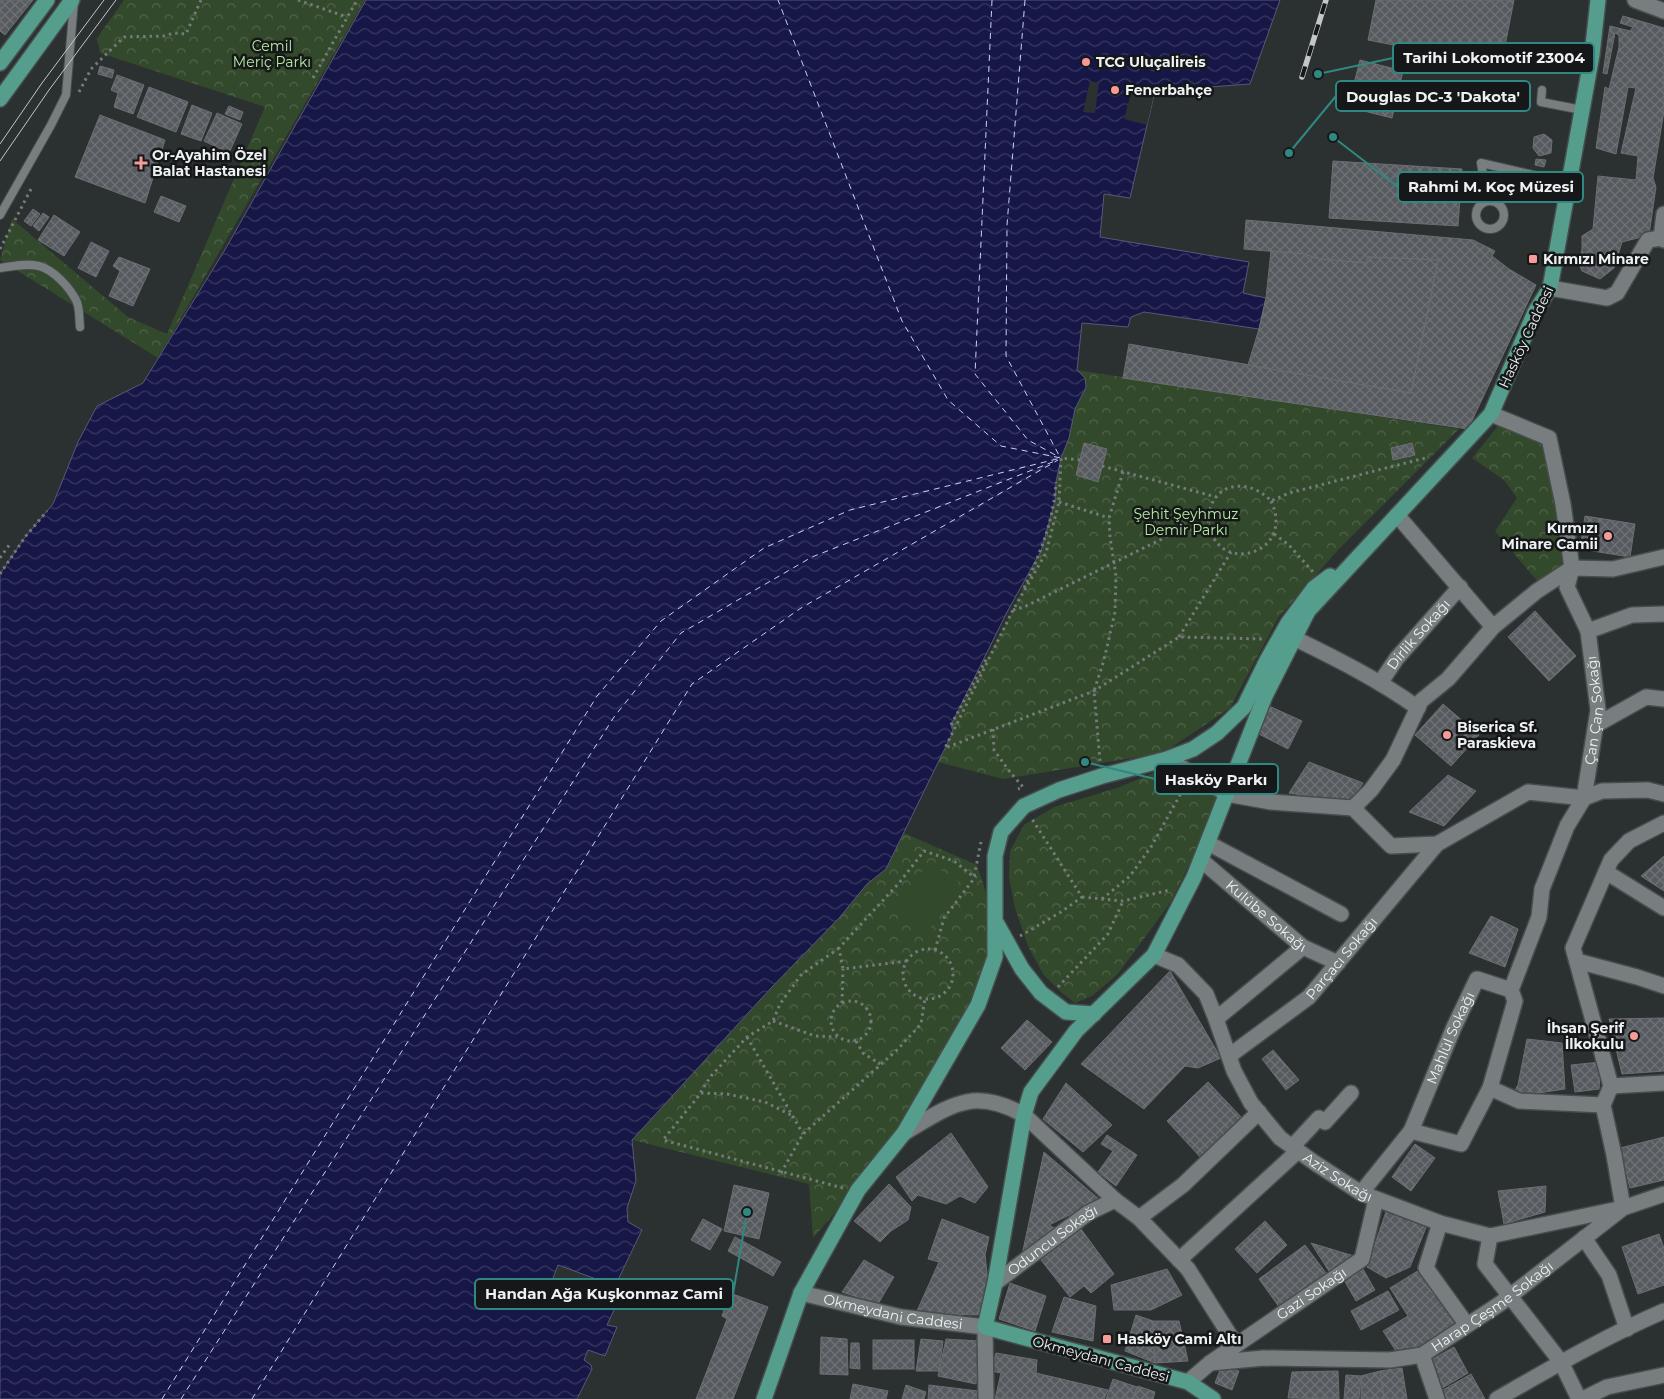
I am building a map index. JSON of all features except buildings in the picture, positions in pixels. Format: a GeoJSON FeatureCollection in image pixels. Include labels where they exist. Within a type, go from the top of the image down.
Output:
{"type":"FeatureCollection","features":[{"type":"Feature","properties":{"kind":"main road"},"geometry":{"type":"LineString","coordinates":[[0,63],[47,0]]}},
{"type":"Feature","properties":{"kind":"main road"},"geometry":{"type":"LineString","coordinates":[[0,99],[73,0]]}},
{"type":"Feature","properties":{"kind":"main road","name":"Hasköy Caddesi"},"geometry":{"type":"LineString","coordinates":[[1374,540],[1491,414],[1534,312],[1550,288],[1592,55],[1598,0]]}},
{"type":"Feature","properties":{"kind":"main road"},"geometry":{"type":"LineString","coordinates":[[764,1399],[801,1293],[858,1190],[904,1133],[978,1005],[995,956],[995,856],[1001,832],[1024,806],[1059,790],[1102,776],[1167,759],[1193,749],[1217,733],[1244,707],[1288,622],[1314,588],[1374,540]]}},
{"type":"Feature","properties":{"kind":"main road"},"geometry":{"type":"LineString","coordinates":[[985,1327],[995,1283],[1024,1115],[1031,1092],[1076,1032],[1154,955],[1190,886],[1266,696],[1308,611],[1374,540]]}},
{"type":"Feature","properties":{"kind":"main road"},"geometry":{"type":"LineString","coordinates":[[996,923],[1022,969],[1041,993],[1066,1012],[1094,1014]]}},
{"type":"Feature","properties":{"kind":"main road","name":"Okmeydanı Caddesi"},"geometry":{"type":"LineString","coordinates":[[985,1327],[1188,1382],[1213,1399]]}},
{"type":"Feature","properties":{"kind":"street"},"geometry":{"type":"LineString","coordinates":[[1635,0],[1664,11]]}},
{"type":"Feature","properties":{"kind":"street"},"geometry":{"type":"LineString","coordinates":[[1550,288],[1607,298],[1617,293],[1648,240],[1662,239],[1664,214]]}},
{"type":"Feature","properties":{"kind":"street","name":"Çan Çan Sokağı"},"geometry":{"type":"LineString","coordinates":[[1491,414],[1549,438],[1563,504],[1572,568],[1567,587],[1588,631],[1598,710],[1584,798]]}},
{"type":"Feature","properties":{"kind":"street"},"geometry":{"type":"LineString","coordinates":[[1397,515],[1460,586],[1493,627]]}},
{"type":"Feature","properties":{"kind":"street"},"geometry":{"type":"LineString","coordinates":[[1354,808],[1371,790],[1393,760],[1421,701],[1448,679],[1493,627],[1537,591],[1572,568],[1613,569],[1664,557]]}},
{"type":"Feature","properties":{"kind":"street","name":"Dirlik Sokağı"},"geometry":{"type":"LineString","coordinates":[[1380,683],[1397,658],[1460,586]]}},
{"type":"Feature","properties":{"kind":"street"},"geometry":{"type":"LineString","coordinates":[[1588,631],[1632,615],[1664,614]]}},
{"type":"Feature","properties":{"kind":"street"},"geometry":{"type":"LineString","coordinates":[[1294,638],[1380,683],[1418,708]]}},
{"type":"Feature","properties":{"kind":"street"},"geometry":{"type":"LineString","coordinates":[[1596,725],[1646,697],[1664,699]]}},
{"type":"Feature","properties":{"kind":"street"},"geometry":{"type":"LineString","coordinates":[[1167,759],[1227,794],[1271,802],[1354,808],[1391,846],[1437,844],[1528,792],[1584,798],[1602,791],[1648,790],[1664,794]]}},
{"type":"Feature","properties":{"kind":"street"},"geometry":{"type":"LineString","coordinates":[[1361,1193],[1411,1131],[1461,1144],[1490,1088],[1515,1001],[1511,990],[1539,917],[1542,889],[1567,826],[1584,798]]}},
{"type":"Feature","properties":{"kind":"street"},"geometry":{"type":"LineString","coordinates":[[1623,1208],[1614,1155],[1602,1105],[1611,1086],[1573,948],[1611,860],[1629,841],[1664,823]]}},
{"type":"Feature","properties":{"kind":"street"},"geometry":{"type":"LineString","coordinates":[[1208,843],[1341,914]]}},
{"type":"Feature","properties":{"kind":"street","name":"Parçacı Sokağı"},"geometry":{"type":"LineString","coordinates":[[1229,1056],[1309,997],[1437,844]]}},
{"type":"Feature","properties":{"kind":"street","name":"Kulübe Sokağı"},"geometry":{"type":"LineString","coordinates":[[1201,860],[1303,947],[1338,963]]}},
{"type":"Feature","properties":{"kind":"street"},"geometry":{"type":"LineString","coordinates":[[1606,872],[1664,908]]}},
{"type":"Feature","properties":{"kind":"street"},"geometry":{"type":"LineString","coordinates":[[1216,1019],[1303,947]]}},
{"type":"Feature","properties":{"kind":"street","name":"Aziz Sokağı"},"geometry":{"type":"LineString","coordinates":[[1154,955],[1178,965],[1206,994],[1242,1087],[1251,1103],[1280,1138],[1361,1193],[1440,1223],[1490,1236],[1623,1208]]}},
{"type":"Feature","properties":{"kind":"street"},"geometry":{"type":"LineString","coordinates":[[1577,961],[1664,986]]}},
{"type":"Feature","properties":{"kind":"street","name":"Mahlül Sokağı"},"geometry":{"type":"LineString","coordinates":[[1411,1131],[1454,1027],[1477,979],[1511,990]]}},
{"type":"Feature","properties":{"kind":"street"},"geometry":{"type":"LineString","coordinates":[[1611,1086],[1664,1083]]}},
{"type":"Feature","properties":{"kind":"street"},"geometry":{"type":"LineString","coordinates":[[1490,1088],[1519,1101],[1602,1105]]}},
{"type":"Feature","properties":{"kind":"street"},"geometry":{"type":"LineString","coordinates":[[1179,1260],[1295,1149],[1319,1118],[1325,1122],[1351,1093]]}},
{"type":"Feature","properties":{"kind":"street"},"geometry":{"type":"LineString","coordinates":[[904,1133],[950,1106],[979,1099],[1008,1106],[1024,1115],[1115,1200],[1139,1218],[1188,1269],[1236,1345]]}},
{"type":"Feature","properties":{"kind":"street"},"geometry":{"type":"LineString","coordinates":[[1139,1218],[1183,1185],[1258,1112]]}},
{"type":"Feature","properties":{"kind":"street","name":"Harap Çeşme Sokağı"},"geometry":{"type":"LineString","coordinates":[[1210,1363],[1264,1358],[1390,1360],[1422,1355],[1510,1295],[1623,1208],[1664,1194]]}},
{"type":"Feature","properties":{"kind":"street","name":"Gazi Sokağı"},"geometry":{"type":"LineString","coordinates":[[1210,1363],[1362,1259],[1376,1199]]}},
{"type":"Feature","properties":{"kind":"street","name":"Oduncu Sokağı"},"geometry":{"type":"LineString","coordinates":[[995,1283],[1088,1213],[1115,1200]]}},
{"type":"Feature","properties":{"kind":"street"},"geometry":{"type":"LineString","coordinates":[[1440,1223],[1426,1268],[1466,1325]]}},
{"type":"Feature","properties":{"kind":"street"},"geometry":{"type":"LineString","coordinates":[[1490,1236],[1485,1264],[1561,1362],[1579,1399]]}},
{"type":"Feature","properties":{"kind":"street"},"geometry":{"type":"LineString","coordinates":[[1584,1238],[1609,1275],[1627,1328]]}},
{"type":"Feature","properties":{"kind":"street","name":"Okmeydani Caddesi"},"geometry":{"type":"LineString","coordinates":[[801,1293],[901,1317],[985,1327]]}},
{"type":"Feature","properties":{"kind":"street"},"geometry":{"type":"LineString","coordinates":[[1497,1399],[1561,1362],[1664,1311]]}},
{"type":"Feature","properties":{"kind":"street"},"geometry":{"type":"LineString","coordinates":[[985,1327],[986,1399]]}},
{"type":"Feature","properties":{"kind":"street"},"geometry":{"type":"LineString","coordinates":[[1422,1355],[1437,1399]]}},
{"type":"Feature","properties":{"kind":"street"},"geometry":{"type":"LineString","coordinates":[[1188,1382],[1210,1363]]}},
{"type":"Feature","properties":{"kind":"street"},"geometry":{"type":"LineString","coordinates":[[1583,1399],[1607,1387],[1664,1375]]}},
{"type":"Feature","properties":{"kind":"lane"},"geometry":{"type":"LineString","coordinates":[[0,215],[66,95],[73,0]]}},
{"type":"Feature","properties":{"kind":"lane"},"geometry":{"type":"LineString","coordinates":[[1542,90],[1540,102],[1582,110]]}},
{"type":"Feature","properties":{"kind":"lane"},"geometry":{"type":"LineString","coordinates":[[1488,201],[1482,163],[1569,183]]}},
{"type":"Feature","properties":{"kind":"lane"},"geometry":{"type":"LineString","coordinates":[[0,268],[38,266],[49,270],[65,285],[77,301],[80,327]]}},
{"type":"Feature","properties":{"kind":"path"},"geometry":{"type":"LineString","coordinates":[[78,94],[91,69],[124,37],[164,36],[174,33],[186,34],[200,0]]}},
{"type":"Feature","properties":{"kind":"path"},"geometry":{"type":"LineString","coordinates":[[298,0],[347,17]]}},
{"type":"Feature","properties":{"kind":"path"},"geometry":{"type":"LineString","coordinates":[[313,78],[357,0]]}},
{"type":"Feature","properties":{"kind":"path"},"geometry":{"type":"LineString","coordinates":[[0,249],[33,184]]}},
{"type":"Feature","properties":{"kind":"path"},"geometry":{"type":"LineString","coordinates":[[1271,501],[1289,492],[1458,450]]}},
{"type":"Feature","properties":{"kind":"path"},"geometry":{"type":"LineString","coordinates":[[951,725],[1046,553],[1059,502],[1061,458],[1080,460]]}},
{"type":"Feature","properties":{"kind":"path"},"geometry":{"type":"LineString","coordinates":[[1102,466],[1216,497]]}},
{"type":"Feature","properties":{"kind":"path"},"geometry":{"type":"LineString","coordinates":[[1102,776],[1094,691],[1104,660],[1115,612],[1116,576],[1109,518],[1123,472]]}},
{"type":"Feature","properties":{"kind":"path"},"geometry":{"type":"LineString","coordinates":[[1056,482],[1055,501],[1041,551],[945,748],[1094,691],[1179,637],[1232,552]]}},
{"type":"Feature","properties":{"kind":"path"},"geometry":{"type":"LineString","coordinates":[[1245,486],[1264,493],[1276,510],[1277,521],[1274,534],[1269,542],[1260,549],[1250,553],[1232,552],[1218,543],[1209,527],[1210,510],[1216,497],[1228,488],[1245,486]]}},
{"type":"Feature","properties":{"kind":"path"},"geometry":{"type":"LineString","coordinates":[[1059,502],[1109,518]]}},
{"type":"Feature","properties":{"kind":"path"},"geometry":{"type":"LineString","coordinates":[[0,574],[25,537],[47,512]]}},
{"type":"Feature","properties":{"kind":"path"},"geometry":{"type":"LineString","coordinates":[[1013,610],[1024,607],[1174,533],[1209,527]]}},
{"type":"Feature","properties":{"kind":"path"},"geometry":{"type":"LineString","coordinates":[[1274,534],[1289,545],[1322,582]]}},
{"type":"Feature","properties":{"kind":"path"},"geometry":{"type":"LineString","coordinates":[[0,558],[10,544]]}},
{"type":"Feature","properties":{"kind":"path"},"geometry":{"type":"LineString","coordinates":[[1179,637],[1278,640]]}},
{"type":"Feature","properties":{"kind":"path"},"geometry":{"type":"LineString","coordinates":[[993,729],[994,750],[1023,787],[1012,792]]}},
{"type":"Feature","properties":{"kind":"path"},"geometry":{"type":"LineString","coordinates":[[1102,899],[1130,876],[1146,854],[1169,816],[1191,773]]}},
{"type":"Feature","properties":{"kind":"path"},"geometry":{"type":"LineString","coordinates":[[1024,806],[1082,897]]}},
{"type":"Feature","properties":{"kind":"path"},"geometry":{"type":"LineString","coordinates":[[935,950],[944,918],[974,877],[982,840]]}},
{"type":"Feature","properties":{"kind":"path"},"geometry":{"type":"LineString","coordinates":[[858,1190],[830,1185],[663,1140],[701,1092],[711,1076],[747,1037],[773,1021],[780,1004],[801,975],[839,948],[924,851],[954,861],[974,877]]}},
{"type":"Feature","properties":{"kind":"path"},"geometry":{"type":"LineString","coordinates":[[974,877],[995,868]]}},
{"type":"Feature","properties":{"kind":"path"},"geometry":{"type":"LineString","coordinates":[[1008,944],[1082,897],[1123,901],[1190,886]]}},
{"type":"Feature","properties":{"kind":"path"},"geometry":{"type":"LineString","coordinates":[[1047,998],[1108,934],[1123,901]]}},
{"type":"Feature","properties":{"kind":"path"},"geometry":{"type":"LineString","coordinates":[[839,948],[843,969],[842,1002]]}},
{"type":"Feature","properties":{"kind":"path"},"geometry":{"type":"LineString","coordinates":[[919,950],[935,950],[942,953],[952,966],[951,983],[947,990],[940,995],[924,998],[916,996],[905,984],[904,968],[907,961],[912,954],[919,950]]}},
{"type":"Feature","properties":{"kind":"path"},"geometry":{"type":"LineString","coordinates":[[843,969],[907,961]]}},
{"type":"Feature","properties":{"kind":"path"},"geometry":{"type":"LineString","coordinates":[[781,1172],[804,1134],[921,1024],[924,998]]}},
{"type":"Feature","properties":{"kind":"path"},"geometry":{"type":"LineString","coordinates":[[773,1021],[814,1036],[837,1037],[843,1040],[856,1041],[862,1038],[870,1028],[870,1015],[862,1004],[855,1001],[842,1002],[832,1012],[830,1019],[833,1032],[837,1037]]}},
{"type":"Feature","properties":{"kind":"path"},"geometry":{"type":"LineString","coordinates":[[747,1037],[804,1134]]}},
{"type":"Feature","properties":{"kind":"path"},"geometry":{"type":"LineString","coordinates":[[856,1041],[863,1053],[880,1064]]}},
{"type":"Feature","properties":{"kind":"path"},"geometry":{"type":"LineString","coordinates":[[701,1092],[727,1094],[765,1102],[793,1116]]}},
{"type":"Feature","properties":{"kind":"green space","name":"Cemil Meriç Parkı"},"geometry":{"type":"Polygon","coordinates":[[[124,0],[365,0],[158,358],[0,260],[12,219],[128,317],[167,334],[265,107],[100,53],[97,38],[124,0]]]}},
{"type":"Feature","properties":{"kind":"green space","name":"Şehit Şeyhmuz Demir Parkı"},"geometry":{"type":"Polygon","coordinates":[[[1077,370],[1459,429],[1338,550],[1278,618],[1230,708],[1163,753],[1003,779],[938,762],[953,732],[951,725],[1013,610],[1041,551],[1055,501],[1056,482],[1061,458],[1069,438],[1075,409],[1086,387],[1077,370]]]}},
{"type":"Feature","properties":{"kind":"green space"},"geometry":{"type":"Polygon","coordinates":[[[1511,424],[1541,441],[1547,449],[1566,563],[1539,583],[1495,531],[1517,498],[1504,480],[1472,458],[1498,426],[1511,424]]]}},
{"type":"Feature","properties":{"kind":"green space"},"geometry":{"type":"Polygon","coordinates":[[[1176,764],[1221,790],[1191,861],[1171,902],[1117,975],[1092,996],[1075,1003],[1043,974],[1028,946],[1015,908],[1009,877],[1010,851],[1024,825],[1054,807],[1117,788],[1176,764]]]}},
{"type":"Feature","properties":{"kind":"green space"},"geometry":{"type":"Polygon","coordinates":[[[904,833],[977,865],[996,923],[995,957],[904,1133],[813,1238],[809,1184],[632,1140],[867,884],[886,869],[904,833]]]}},
{"type":"Feature","properties":{"kind":"green space"},"geometry":{"type":"Polygon","coordinates":[[[929,862],[959,882],[928,931],[897,909],[929,862]]]}},
{"type":"Feature","properties":{"kind":"water"},"geometry":{"type":"Polygon","coordinates":[[[366,0],[1280,0],[1250,84],[1155,91],[1130,198],[1104,194],[1100,237],[1249,262],[1243,293],[1266,298],[1259,329],[1144,312],[1131,317],[1128,327],[1082,323],[1077,370],[1085,378],[1086,387],[1075,409],[1069,438],[1061,458],[1056,482],[1055,501],[1041,551],[1007,612],[951,725],[953,732],[886,869],[867,884],[840,917],[771,988],[632,1140],[636,1181],[627,1208],[628,1222],[642,1230],[615,1286],[558,1265],[550,1286],[567,1293],[574,1287],[614,1310],[607,1325],[617,1327],[605,1356],[588,1350],[584,1360],[591,1365],[592,1369],[577,1399],[0,1399],[0,574],[25,537],[53,504],[78,442],[97,406],[143,383],[226,248],[366,0]]]}},
{"type":"Feature","properties":{"kind":"pier"},"geometry":{"type":"Polygon","coordinates":[[[1090,81],[1099,83],[1095,113],[1083,112],[1090,81]]]}},
{"type":"Feature","properties":{"kind":"pier"},"geometry":{"type":"Polygon","coordinates":[[[1132,89],[1154,94],[1147,125],[1124,119],[1132,89]]]}},
{"type":"Feature","properties":{"kind":"ferry route"},"geometry":{"type":"LineString","coordinates":[[162,1399],[597,696],[661,621],[764,548],[850,510],[1061,458],[1001,446],[948,400],[902,321],[778,0]]}},
{"type":"Feature","properties":{"kind":"ferry route"},"geometry":{"type":"LineString","coordinates":[[992,0],[975,374],[1028,440],[1059,457]]}},
{"type":"Feature","properties":{"kind":"ferry route"},"geometry":{"type":"LineString","coordinates":[[1025,0],[1007,225],[1006,356],[1060,457]]}},
{"type":"Feature","properties":{"kind":"ferry route"},"geometry":{"type":"LineString","coordinates":[[252,1399],[692,684],[801,608],[1058,460]]}},
{"type":"Feature","properties":{"kind":"ferry route"},"geometry":{"type":"LineString","coordinates":[[181,1399],[614,717],[681,633],[812,557],[1055,461]]}},
{"type":"Feature","properties":{"kind":"tram line"},"geometry":{"type":"LineString","coordinates":[[0,144],[42,83],[104,0]]}},
{"type":"Feature","properties":{"kind":"tram line"},"geometry":{"type":"LineString","coordinates":[[0,161],[49,90],[116,0]]}},
{"type":"Feature","properties":{"kind":"railway"},"geometry":{"type":"LineString","coordinates":[[1302,77],[1326,0]]}},
{"type":"Feature","properties":{"kind":"place","name":"TCG Uluçalireis"},"geometry":{"type":"Point","coordinates":[1086,62]}},
{"type":"Feature","properties":{"kind":"place","name":"Tarihi Lokomotif 23004"},"geometry":{"type":"Point","coordinates":[1318,74]}},
{"type":"Feature","properties":{"kind":"place","name":"Fenerbahçe"},"geometry":{"type":"Point","coordinates":[1115,90]}},
{"type":"Feature","properties":{"kind":"place","name":"Rahmi M. Koç Müzesi"},"geometry":{"type":"Point","coordinates":[1333,137]}},
{"type":"Feature","properties":{"kind":"place","name":"Douglas DC-3 'Dakota'"},"geometry":{"type":"Point","coordinates":[1289,153]}},
{"type":"Feature","properties":{"kind":"place","name":"Or-Ayahim Özel Balat Hastanesi"},"geometry":{"type":"Point","coordinates":[141,163]}},
{"type":"Feature","properties":{"kind":"place","name":"Kırmızı Minare"},"geometry":{"type":"Point","coordinates":[1533,259]}},
{"type":"Feature","properties":{"kind":"place","name":"Kırmızı Minare Camii"},"geometry":{"type":"Point","coordinates":[1608,536]}},
{"type":"Feature","properties":{"kind":"place","name":"Biserica Sf. Paraskieva"},"geometry":{"type":"Point","coordinates":[1447,735]}},
{"type":"Feature","properties":{"kind":"place","name":"Hasköy Parkı"},"geometry":{"type":"Point","coordinates":[1085,762]}},
{"type":"Feature","properties":{"kind":"place","name":"İhsan Şerif İlkokulu"},"geometry":{"type":"Point","coordinates":[1634,1036]}},
{"type":"Feature","properties":{"kind":"place","name":"Handan Ağa Kuşkonmaz Cami"},"geometry":{"type":"Point","coordinates":[747,1212]}},
{"type":"Feature","properties":{"kind":"place","name":"Hasköy Cami Altı"},"geometry":{"type":"Point","coordinates":[1107,1339]}}]}
